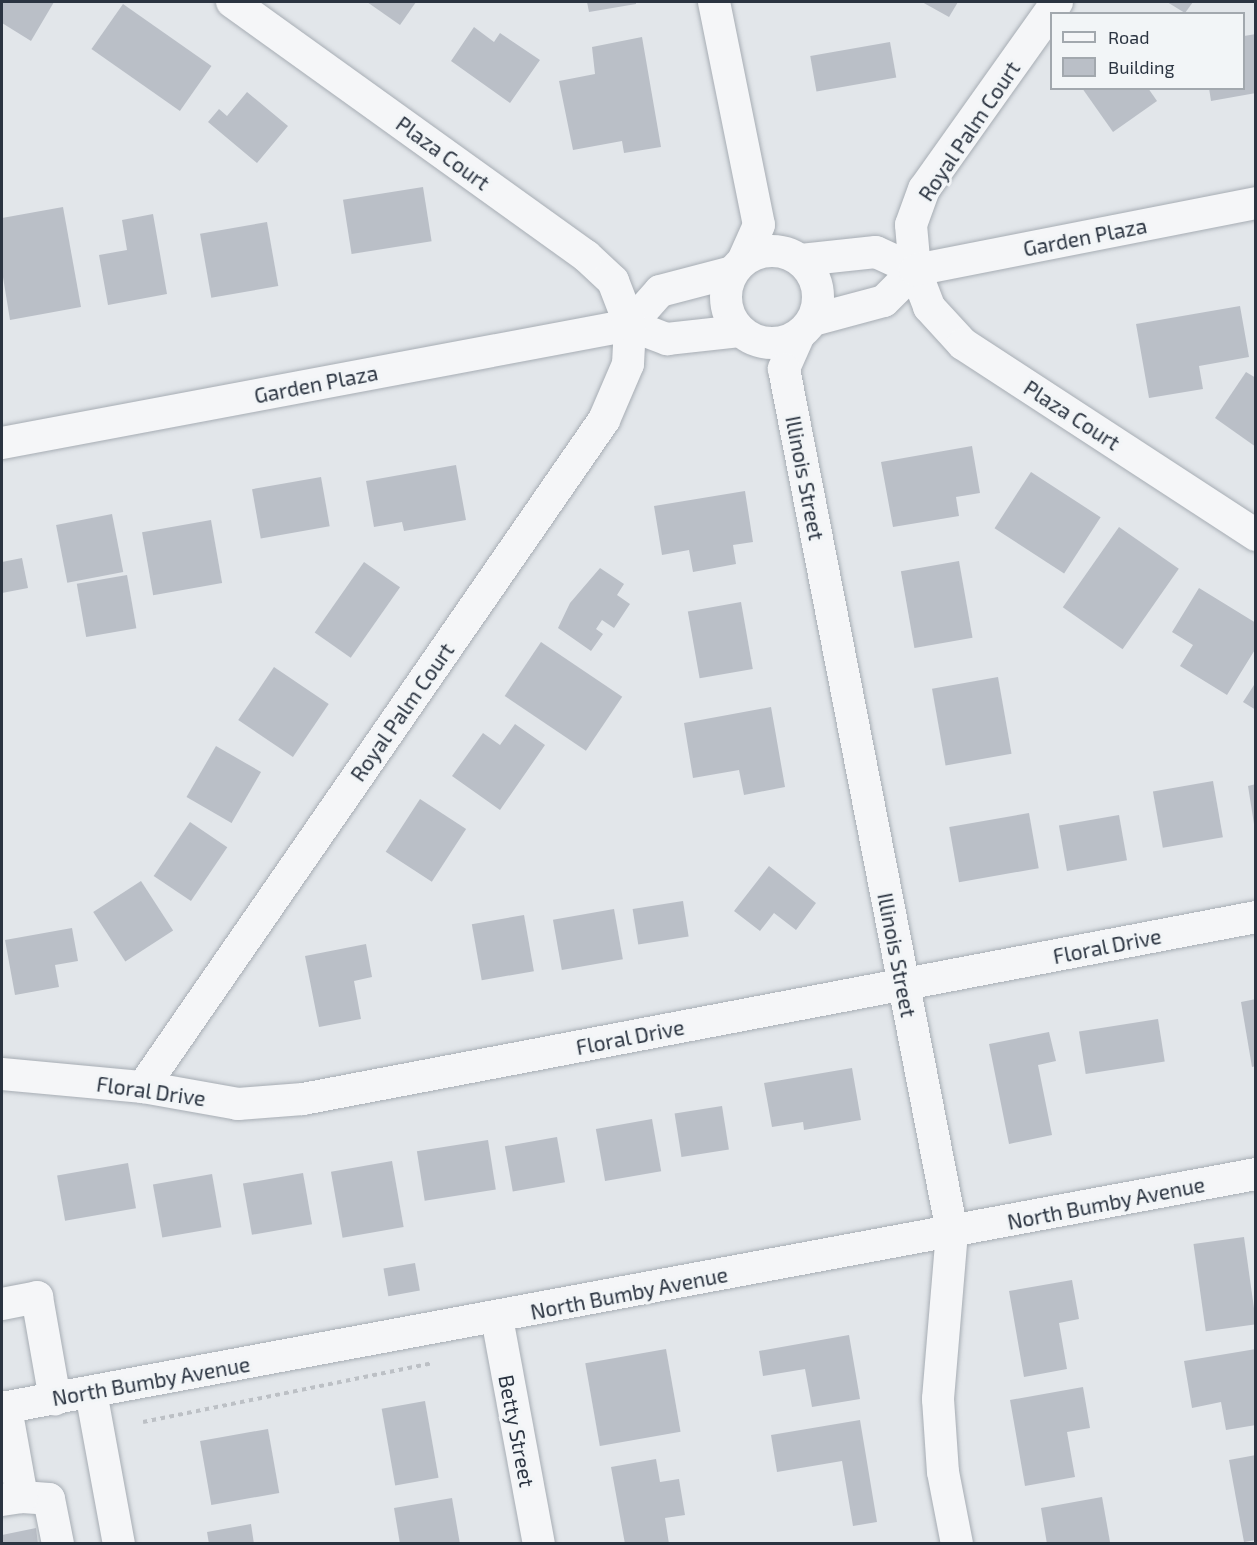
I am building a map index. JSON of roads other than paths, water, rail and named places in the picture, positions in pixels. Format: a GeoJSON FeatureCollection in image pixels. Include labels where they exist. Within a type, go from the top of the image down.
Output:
{"type":"FeatureCollection","features":[{"type":"Feature","properties":{"kind":"street","name":"Plaza Court"},"geometry":{"type":"LineString","coordinates":[[232,2],[586,256],[613,281],[630,325]]}},
{"type":"Feature","properties":{"kind":"street"},"geometry":{"type":"LineString","coordinates":[[714,2],[759,225],[816,279],[819,298],[784,369],[749,337],[728,313],[726,288],[759,225]]}},
{"type":"Feature","properties":{"kind":"street","name":"Royal Palm Court"},"geometry":{"type":"LineString","coordinates":[[915,270],[911,225],[924,189],[1057,2]]}},
{"type":"Feature","properties":{"kind":"street","name":"Garden Plaza"},"geometry":{"type":"LineString","coordinates":[[915,270],[1256,204]]}},
{"type":"Feature","properties":{"kind":"street"},"geometry":{"type":"LineString","coordinates":[[765,251],[794,256],[876,252],[915,270],[884,301],[806,328],[749,337],[667,339],[630,325],[660,291],[739,266],[765,251]]}},
{"type":"Feature","properties":{"kind":"street","name":"Plaza Court"},"geometry":{"type":"LineString","coordinates":[[915,270],[929,308],[963,344],[1256,535]]}},
{"type":"Feature","properties":{"kind":"street","name":"Garden Plaza"},"geometry":{"type":"LineString","coordinates":[[2,443],[630,325]]}},
{"type":"Feature","properties":{"kind":"street","name":"Royal Palm Court"},"geometry":{"type":"LineString","coordinates":[[143,1087],[604,420],[628,364],[630,325]]}},
{"type":"Feature","properties":{"kind":"street","name":"Illinois Street"},"geometry":{"type":"LineString","coordinates":[[784,369],[902,985],[952,1232],[938,1399],[943,1473],[957,1544]]}},
{"type":"Feature","properties":{"kind":"street","name":"Floral Drive"},"geometry":{"type":"LineString","coordinates":[[2,1074],[143,1087],[238,1104],[303,1099],[1256,917]]}},
{"type":"Feature","properties":{"kind":"street","name":"North Bumby Avenue"},"geometry":{"type":"LineString","coordinates":[[4,1408],[497,1318],[1256,1174]]}},
{"type":"Feature","properties":{"kind":"street"},"geometry":{"type":"LineString","coordinates":[[3,1295],[37,1297],[55,1399]]}},
{"type":"Feature","properties":{"kind":"street","name":"Betty Street"},"geometry":{"type":"LineString","coordinates":[[497,1318],[538,1544]]}},
{"type":"Feature","properties":{"kind":"street"},"geometry":{"type":"LineString","coordinates":[[91,1392],[119,1544]]}},
{"type":"Feature","properties":{"kind":"street"},"geometry":{"type":"LineString","coordinates":[[4,1408],[12,1498],[50,1499],[58,1544]]}}]}
